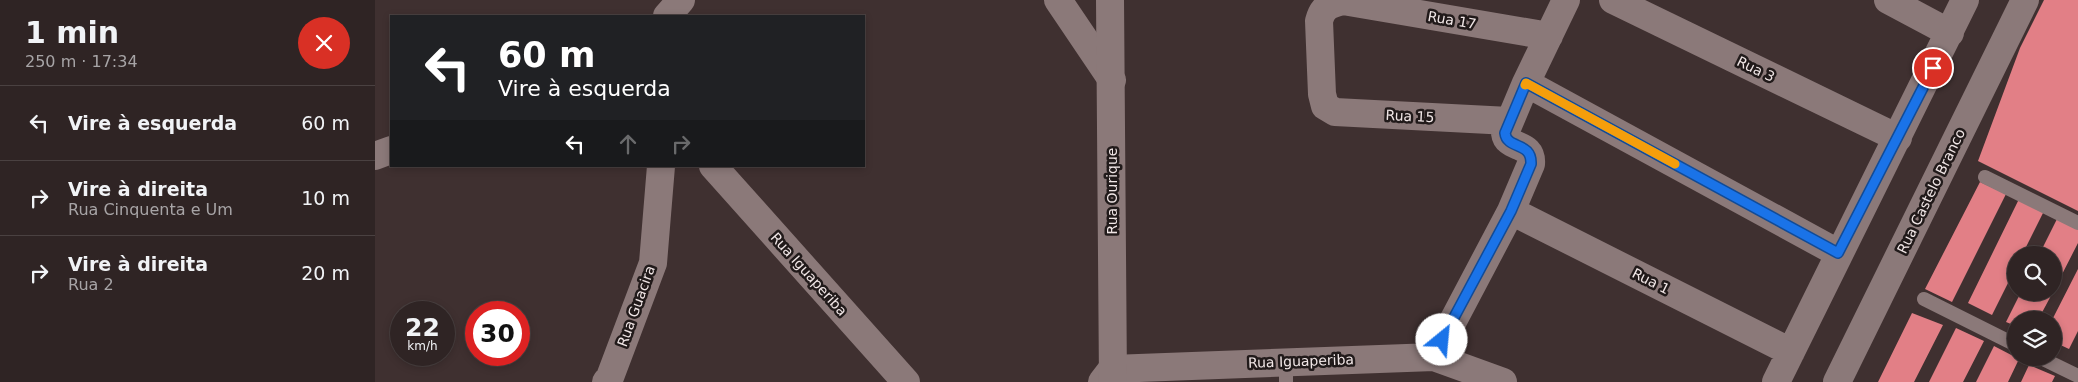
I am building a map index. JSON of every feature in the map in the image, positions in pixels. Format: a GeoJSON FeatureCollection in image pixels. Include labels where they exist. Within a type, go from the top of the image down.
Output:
{"type":"FeatureCollection","features":[{"type":"Feature","properties":{"kind":"street"},"geometry":{"type":"LineString","coordinates":[[668,15],[681,0]]}},
{"type":"Feature","properties":{"kind":"street"},"geometry":{"type":"LineString","coordinates":[[1057,0],[1112,80]]}},
{"type":"Feature","properties":{"kind":"street","name":"Rua Ourique"},"geometry":{"type":"LineString","coordinates":[[1109,378],[1112,80],[1110,0]]}},
{"type":"Feature","properties":{"kind":"street"},"geometry":{"type":"LineString","coordinates":[[1434,357],[1511,211],[1531,164],[1528,151],[1509,131],[1526,83],[1566,0]]}},
{"type":"Feature","properties":{"kind":"street","name":"Rua 3"},"geometry":{"type":"LineString","coordinates":[[1613,0],[1898,138]]}},
{"type":"Feature","properties":{"kind":"street"},"geometry":{"type":"LineString","coordinates":[[1887,0],[1950,32]]}},
{"type":"Feature","properties":{"kind":"street"},"geometry":{"type":"LineString","coordinates":[[1776,382],[1838,253],[1898,138],[1965,0]]}},
{"type":"Feature","properties":{"kind":"street","name":"Rua Castelo Branco"},"geometry":{"type":"LineString","coordinates":[[1837,382],[2025,0]]}},
{"type":"Feature","properties":{"kind":"street","name":"Rua 17"},"geometry":{"type":"LineString","coordinates":[[1322,94],[1319,21],[1322,10],[1328,5],[1343,1],[1549,36]]}},
{"type":"Feature","properties":{"kind":"street"},"geometry":{"type":"LineString","coordinates":[[1526,83],[1838,253]]}},
{"type":"Feature","properties":{"kind":"street","name":"Rua 15"},"geometry":{"type":"LineString","coordinates":[[1322,94],[1325,106],[1335,112],[1509,131]]}},
{"type":"Feature","properties":{"kind":"street"},"geometry":{"type":"LineString","coordinates":[[375,156],[390,150]]}},
{"type":"Feature","properties":{"kind":"street","name":"Rua Guacira"},"geometry":{"type":"LineString","coordinates":[[606,382],[610,377],[653,263],[661,167]]}},
{"type":"Feature","properties":{"kind":"street","name":"Rua Iguaperiba"},"geometry":{"type":"LineString","coordinates":[[714,167],[906,382]]}},
{"type":"Feature","properties":{"kind":"street","name":"Rua 1"},"geometry":{"type":"LineString","coordinates":[[1511,211],[1791,352]]}},
{"type":"Feature","properties":{"kind":"street","name":"Rua Iguaperiba"},"geometry":{"type":"LineString","coordinates":[[1109,378],[1286,372],[1434,357],[1503,382]]}},
{"type":"Feature","properties":{"kind":"lane"},"geometry":{"type":"LineString","coordinates":[[1985,177],[2078,223]]}},
{"type":"Feature","properties":{"kind":"lane"},"geometry":{"type":"LineString","coordinates":[[1924,299],[2007,340]]}},
{"type":"Feature","properties":{"kind":"lane"},"geometry":{"type":"LineString","coordinates":[[2058,366],[2075,374]]}},
{"type":"Feature","properties":{"kind":"building"},"geometry":{"type":"Polygon","coordinates":[[[2044,0],[2078,0],[2078,211],[1978,161],[2020,48],[2044,0]]]}},
{"type":"Feature","properties":{"kind":"building"},"geometry":{"type":"Polygon","coordinates":[[[1980,182],[2006,194],[1952,302],[1925,289],[1980,182]]]}},
{"type":"Feature","properties":{"kind":"building"},"geometry":{"type":"Polygon","coordinates":[[[2019,199],[2044,211],[2026,246],[2007,246],[2007,285],[1992,315],[1968,303],[2019,199]]]}},
{"type":"Feature","properties":{"kind":"building"},"geometry":{"type":"Polygon","coordinates":[[[2058,217],[2078,229],[2078,243],[2062,274],[2062,246],[2044,246],[2058,217]]]}},
{"type":"Feature","properties":{"kind":"building"},"geometry":{"type":"Polygon","coordinates":[[[2078,269],[2078,331],[2069,349],[2062,346],[2062,311],[2057,311],[2078,269]]]}},
{"type":"Feature","properties":{"kind":"building"},"geometry":{"type":"Polygon","coordinates":[[[2016,301],[2048,301],[2043,311],[2012,311],[2016,301]]]}},
{"type":"Feature","properties":{"kind":"building"},"geometry":{"type":"Polygon","coordinates":[[[1912,313],[1943,325],[1914,382],[1878,382],[1912,313]]]}},
{"type":"Feature","properties":{"kind":"building"},"geometry":{"type":"Polygon","coordinates":[[[1956,328],[1984,341],[1963,382],[1929,382],[1956,328]]]}},
{"type":"Feature","properties":{"kind":"building"},"geometry":{"type":"Polygon","coordinates":[[[1994,346],[2007,353],[2007,366],[2016,366],[2008,382],[1976,382],[1994,346]]]}},
{"type":"Feature","properties":{"kind":"building"},"geometry":{"type":"Polygon","coordinates":[[[2029,366],[2055,376],[2052,382],[2021,382],[2029,366]]]}},
{"type":"Feature","properties":{"kind":"slow traffic"},"geometry":{"type":"LineString","coordinates":[[1525,85],[1526,83],[1675,164]]}},
{"type":"Feature","properties":{"kind":"route"},"geometry":{"type":"LineString","coordinates":[[1442,340],[1511,211],[1531,164],[1528,151],[1505,138],[1509,121],[1526,83],[1838,253],[1933,68]]}}]}
